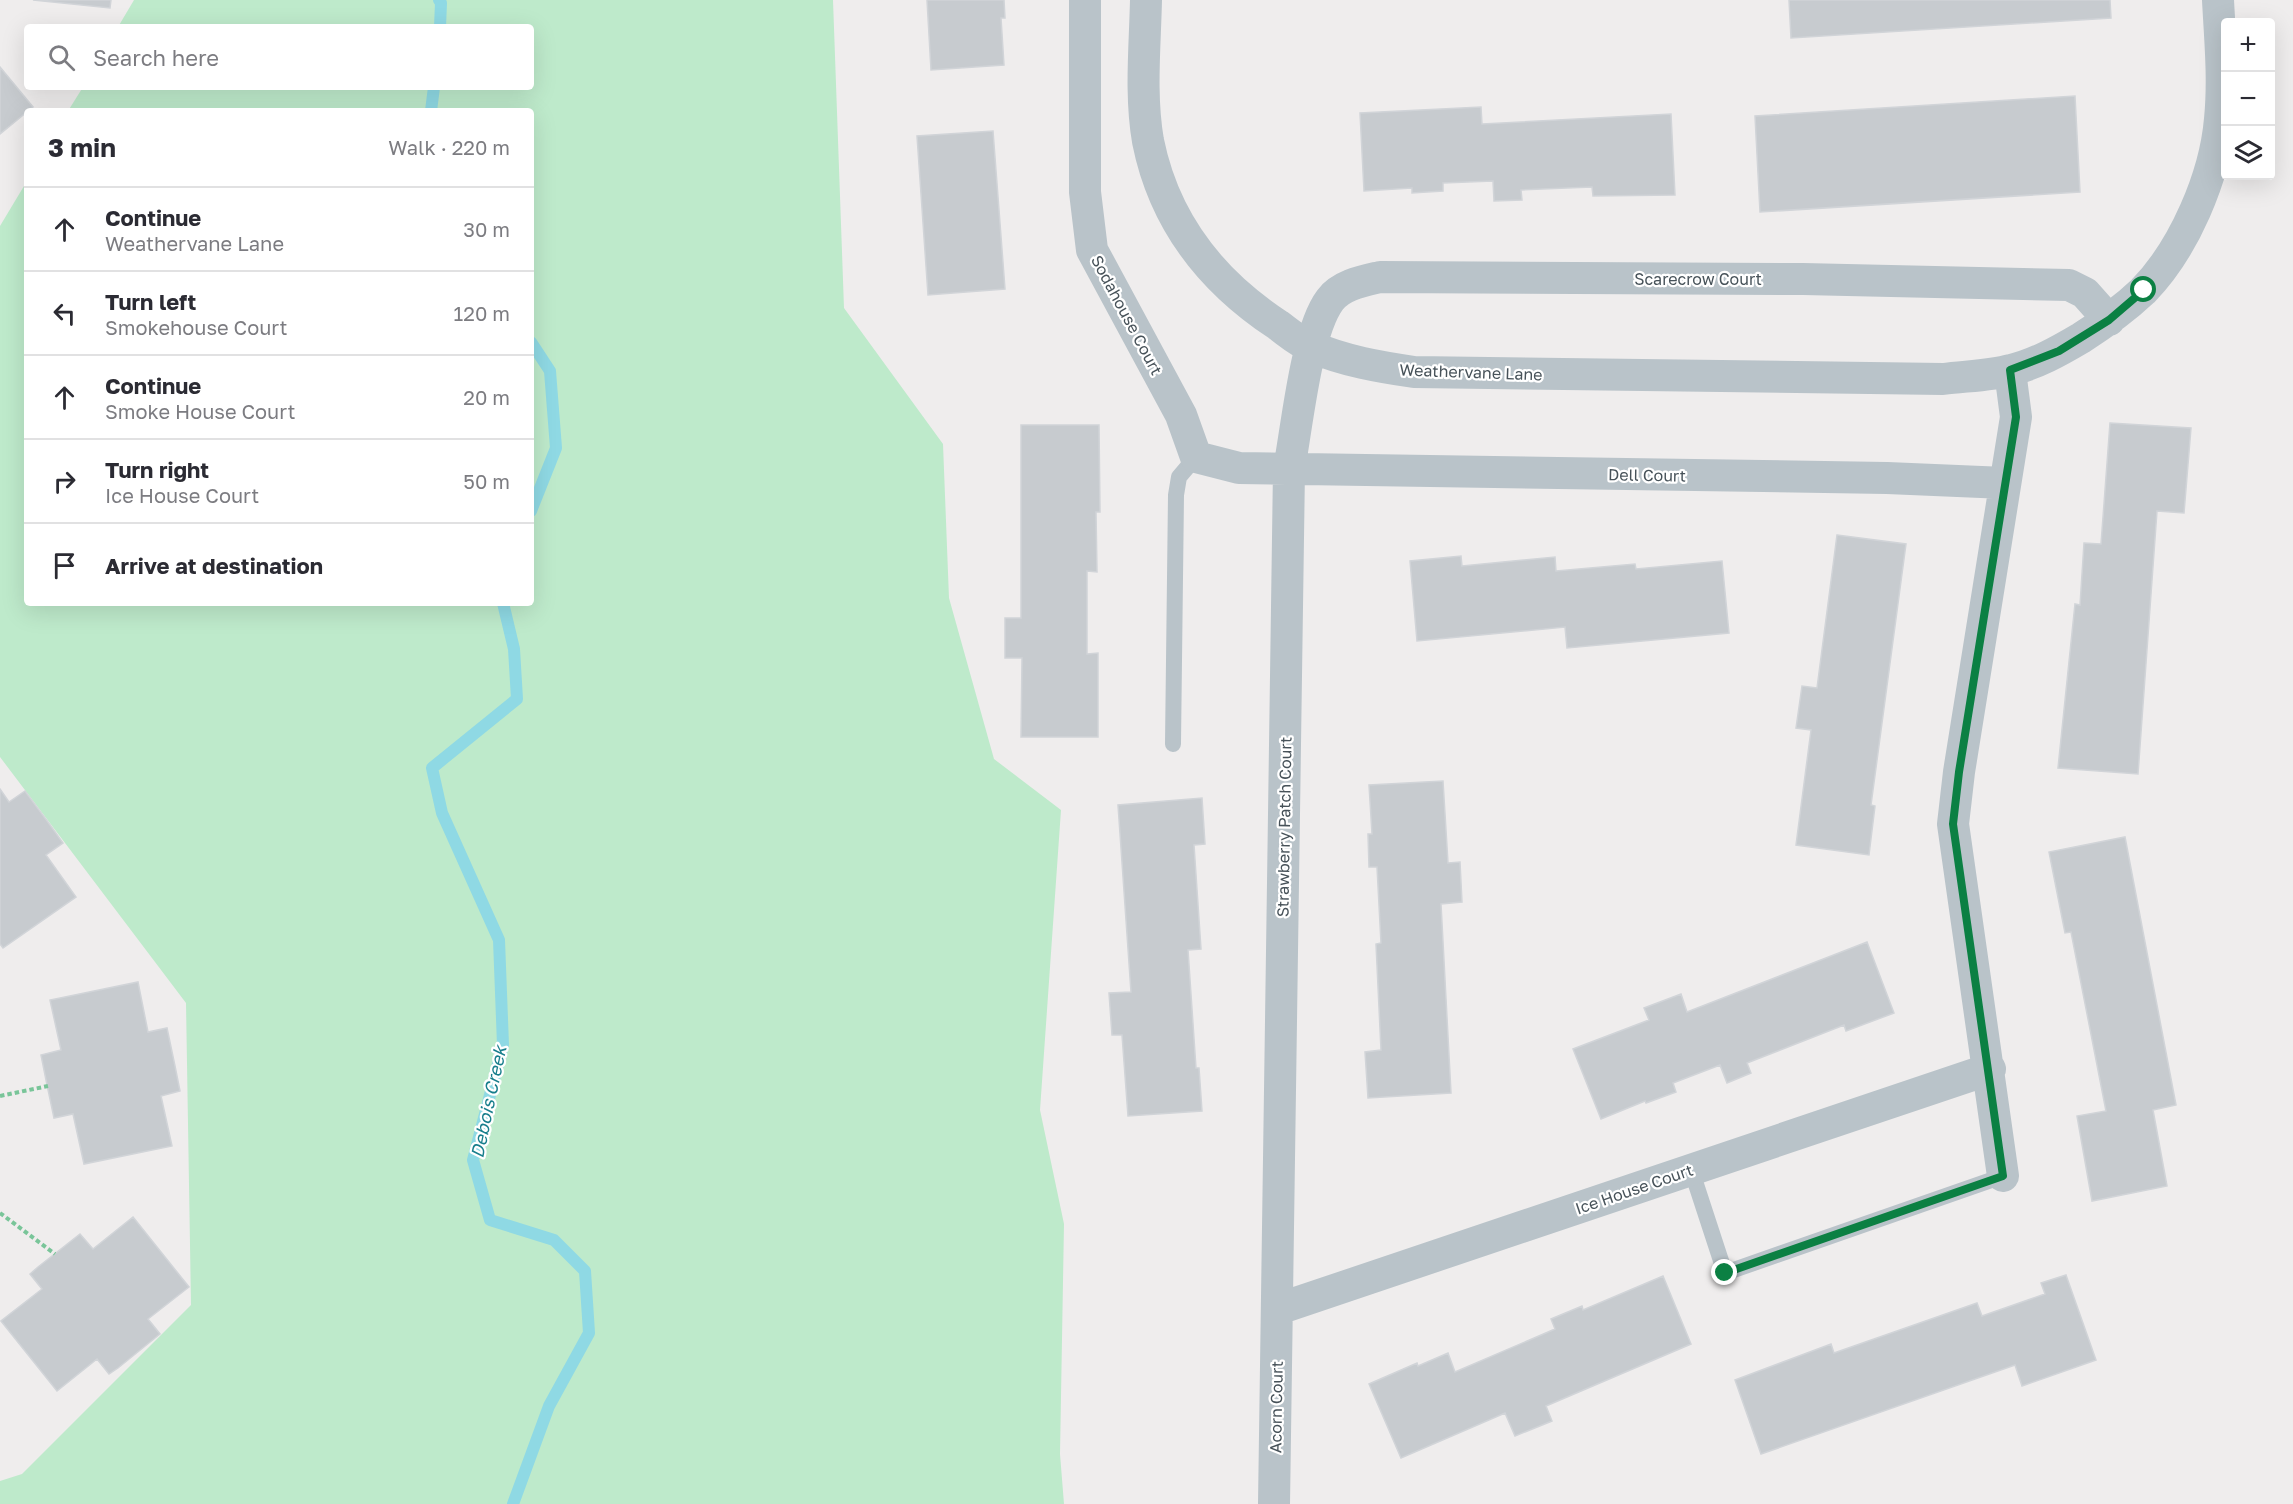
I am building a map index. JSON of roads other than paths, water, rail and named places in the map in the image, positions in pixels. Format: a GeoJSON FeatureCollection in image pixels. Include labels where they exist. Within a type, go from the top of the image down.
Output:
{"type":"FeatureCollection","features":[{"type":"Feature","properties":{"kind":"street","name":"Sodahouse Court"},"geometry":{"type":"LineString","coordinates":[[1085,0],[1085,192],[1092,250],[1180,415],[1196,458]]}},
{"type":"Feature","properties":{"kind":"street","name":"Weathervane Lane"},"geometry":{"type":"LineString","coordinates":[[1146,0],[1144,87],[1148,140],[1161,186],[1182,230],[1219,279],[1249,307],[1311,347],[1377,367],[1413,372],[2011,380],[2109,320],[2144,290],[2172,253],[2189,224],[2200,199],[2216,147],[2220,120],[2222,82],[2218,0]]}},
{"type":"Feature","properties":{"kind":"street","name":"Scarecrow Court"},"geometry":{"type":"LineString","coordinates":[[1311,347],[1320,318],[1331,298],[1357,282],[1380,277],[1791,279],[2069,285],[2085,293],[2109,320]]}},
{"type":"Feature","properties":{"kind":"street","name":"Strawberry Patch Court"},"geometry":{"type":"LineString","coordinates":[[1278,1310],[1289,469],[1311,347]]}},
{"type":"Feature","properties":{"kind":"street"},"geometry":{"type":"LineString","coordinates":[[2003,1176],[1990,1069],[1953,824],[1959,772],[2016,417],[2011,380]]}},
{"type":"Feature","properties":{"kind":"street"},"geometry":{"type":"LineString","coordinates":[[1196,458],[1239,468],[1289,469]]}},
{"type":"Feature","properties":{"kind":"street","name":"Dell Court"},"geometry":{"type":"LineString","coordinates":[[1289,469],[1875,478],[2005,483]]}},
{"type":"Feature","properties":{"kind":"street","name":"Ice House Court"},"geometry":{"type":"LineString","coordinates":[[1278,1310],[1990,1069]]}},
{"type":"Feature","properties":{"kind":"street","name":"Acorn Court"},"geometry":{"type":"LineString","coordinates":[[1274,1504],[1278,1310]]}},
{"type":"Feature","properties":{"kind":"lane"},"geometry":{"type":"LineString","coordinates":[[1173,744],[1176,495],[1179,477],[1196,458]]}},
{"type":"Feature","properties":{"kind":"lane"},"geometry":{"type":"LineString","coordinates":[[1691,1169],[1725,1273],[2003,1176]]}},
{"type":"Feature","properties":{"kind":"waterway","name":"Debois Creek"},"geometry":{"type":"LineString","coordinates":[[439,0],[441,3],[440,24]]}},
{"type":"Feature","properties":{"kind":"waterway","name":"Debois Creek"},"geometry":{"type":"LineString","coordinates":[[431,108],[434,90]]}},
{"type":"Feature","properties":{"kind":"waterway","name":"Debois Creek"},"geometry":{"type":"LineString","coordinates":[[534,347],[550,371],[556,448],[534,503]]}},
{"type":"Feature","properties":{"kind":"waterway","name":"Debois Creek"},"geometry":{"type":"LineString","coordinates":[[504,606],[514,649],[517,699],[432,768],[442,813],[499,940],[503,1045],[473,1160],[490,1220],[554,1240],[585,1271],[589,1333],[549,1406],[513,1504]]}}]}
